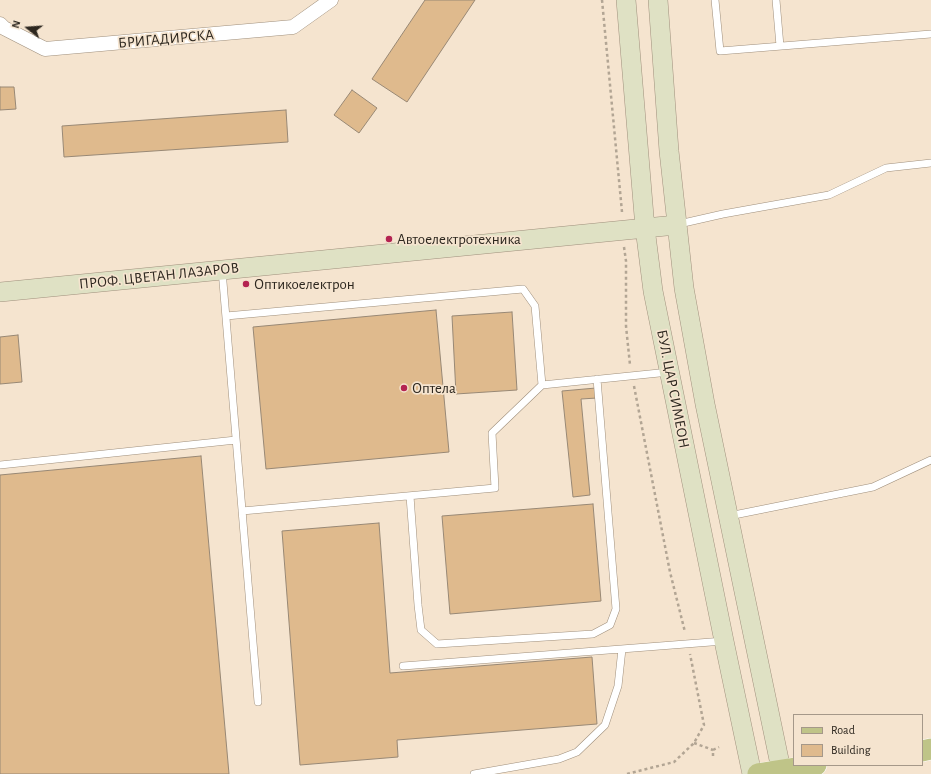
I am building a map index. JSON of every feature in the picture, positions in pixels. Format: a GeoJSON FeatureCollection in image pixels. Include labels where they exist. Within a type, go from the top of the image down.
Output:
{"type":"FeatureCollection","features":[{"type":"Feature","properties":{"kind":"main road","name":"БУЛ. ЦАР СИМЕОН"},"geometry":{"type":"LineString","coordinates":[[626,0],[645,228],[653,291],[752,774]]}},
{"type":"Feature","properties":{"kind":"main road","name":"БУЛ. ЦАР СИМЕОН"},"geometry":{"type":"LineString","coordinates":[[658,0],[669,151],[684,288],[705,404],[781,772]]}},
{"type":"Feature","properties":{"kind":"main road","name":"ПРОФ. ЦВЕТАН ЛАЗАРОВ"},"geometry":{"type":"LineString","coordinates":[[0,292],[676,225]]}},
{"type":"Feature","properties":{"kind":"main road"},"geometry":{"type":"LineString","coordinates":[[758,774],[781,772],[811,766]]}},
{"type":"Feature","properties":{"kind":"street","name":"БРИГАДИРСКА"},"geometry":{"type":"LineString","coordinates":[[0,24],[4,28],[46,49],[293,27],[331,0]]}},
{"type":"Feature","properties":{"kind":"lane"},"geometry":{"type":"LineString","coordinates":[[715,0],[720,51],[931,34]]}},
{"type":"Feature","properties":{"kind":"lane"},"geometry":{"type":"LineString","coordinates":[[776,0],[780,46]]}},
{"type":"Feature","properties":{"kind":"lane"},"geometry":{"type":"LineString","coordinates":[[676,225],[723,214],[829,195],[886,168],[931,163]]}},
{"type":"Feature","properties":{"kind":"lane"},"geometry":{"type":"LineString","coordinates":[[222,270],[258,702]]}},
{"type":"Feature","properties":{"kind":"lane"},"geometry":{"type":"LineString","coordinates":[[226,316],[524,289],[535,306],[542,385]]}},
{"type":"Feature","properties":{"kind":"lane"},"geometry":{"type":"LineString","coordinates":[[242,511],[495,488],[492,433],[542,385],[670,372]]}},
{"type":"Feature","properties":{"kind":"lane"},"geometry":{"type":"LineString","coordinates":[[410,496],[418,605],[422,630],[437,644],[593,634],[610,625],[616,609],[597,379]]}},
{"type":"Feature","properties":{"kind":"lane"},"geometry":{"type":"LineString","coordinates":[[0,465],[236,440]]}},
{"type":"Feature","properties":{"kind":"lane"},"geometry":{"type":"LineString","coordinates":[[729,516],[873,487],[931,460]]}},
{"type":"Feature","properties":{"kind":"lane"},"geometry":{"type":"LineString","coordinates":[[403,666],[724,641]]}},
{"type":"Feature","properties":{"kind":"lane"},"geometry":{"type":"LineString","coordinates":[[474,774],[559,759],[577,752],[605,724],[618,686],[622,649]]}},
{"type":"Feature","properties":{"kind":"path"},"geometry":{"type":"LineString","coordinates":[[694,743],[713,750],[719,747]]}},
{"type":"Feature","properties":{"kind":"path"},"geometry":{"type":"LineString","coordinates":[[713,750],[713,756]]}},
{"type":"Feature","properties":{"kind":"path"},"geometry":{"type":"LineString","coordinates":[[627,774],[674,762]]}},
{"type":"Feature","properties":{"kind":"building"},"geometry":{"type":"Polygon","coordinates":[[[425,0],[475,0],[407,102],[372,79],[425,0]]]}},
{"type":"Feature","properties":{"kind":"building"},"geometry":{"type":"Polygon","coordinates":[[[0,87],[14,87],[16,109],[0,110],[0,87]]]}},
{"type":"Feature","properties":{"kind":"building"},"geometry":{"type":"Polygon","coordinates":[[[352,90],[377,108],[359,133],[334,115],[352,90]]]}},
{"type":"Feature","properties":{"kind":"building"},"geometry":{"type":"Polygon","coordinates":[[[286,110],[288,142],[64,157],[62,126],[286,110]]]}},
{"type":"Feature","properties":{"kind":"building"},"geometry":{"type":"Polygon","coordinates":[[[436,310],[449,452],[266,469],[253,327],[436,310]]]}},
{"type":"Feature","properties":{"kind":"building"},"geometry":{"type":"Polygon","coordinates":[[[512,312],[517,390],[456,394],[452,316],[512,312]]]}},
{"type":"Feature","properties":{"kind":"building"},"geometry":{"type":"Polygon","coordinates":[[[18,335],[22,382],[0,384],[0,337],[18,335]]]}},
{"type":"Feature","properties":{"kind":"building"},"geometry":{"type":"Polygon","coordinates":[[[596,388],[597,398],[581,399],[590,495],[573,497],[562,391],[596,388]]]}},
{"type":"Feature","properties":{"kind":"building"},"geometry":{"type":"Polygon","coordinates":[[[201,456],[229,774],[0,774],[0,475],[201,456]]]}},
{"type":"Feature","properties":{"kind":"building"},"geometry":{"type":"Polygon","coordinates":[[[593,504],[601,601],[450,614],[442,516],[593,504]]]}},
{"type":"Feature","properties":{"kind":"building"},"geometry":{"type":"Polygon","coordinates":[[[379,523],[390,673],[592,657],[597,724],[397,740],[398,757],[300,765],[282,531],[379,523]]]}},
{"type":"Feature","properties":{"kind":"place","name":"Автоелектротехника"},"geometry":{"type":"Point","coordinates":[389,239]}},
{"type":"Feature","properties":{"kind":"place","name":"Оптикоелектрон"},"geometry":{"type":"Point","coordinates":[246,284]}},
{"type":"Feature","properties":{"kind":"place","name":"Оптела"},"geometry":{"type":"Point","coordinates":[404,388]}}]}
